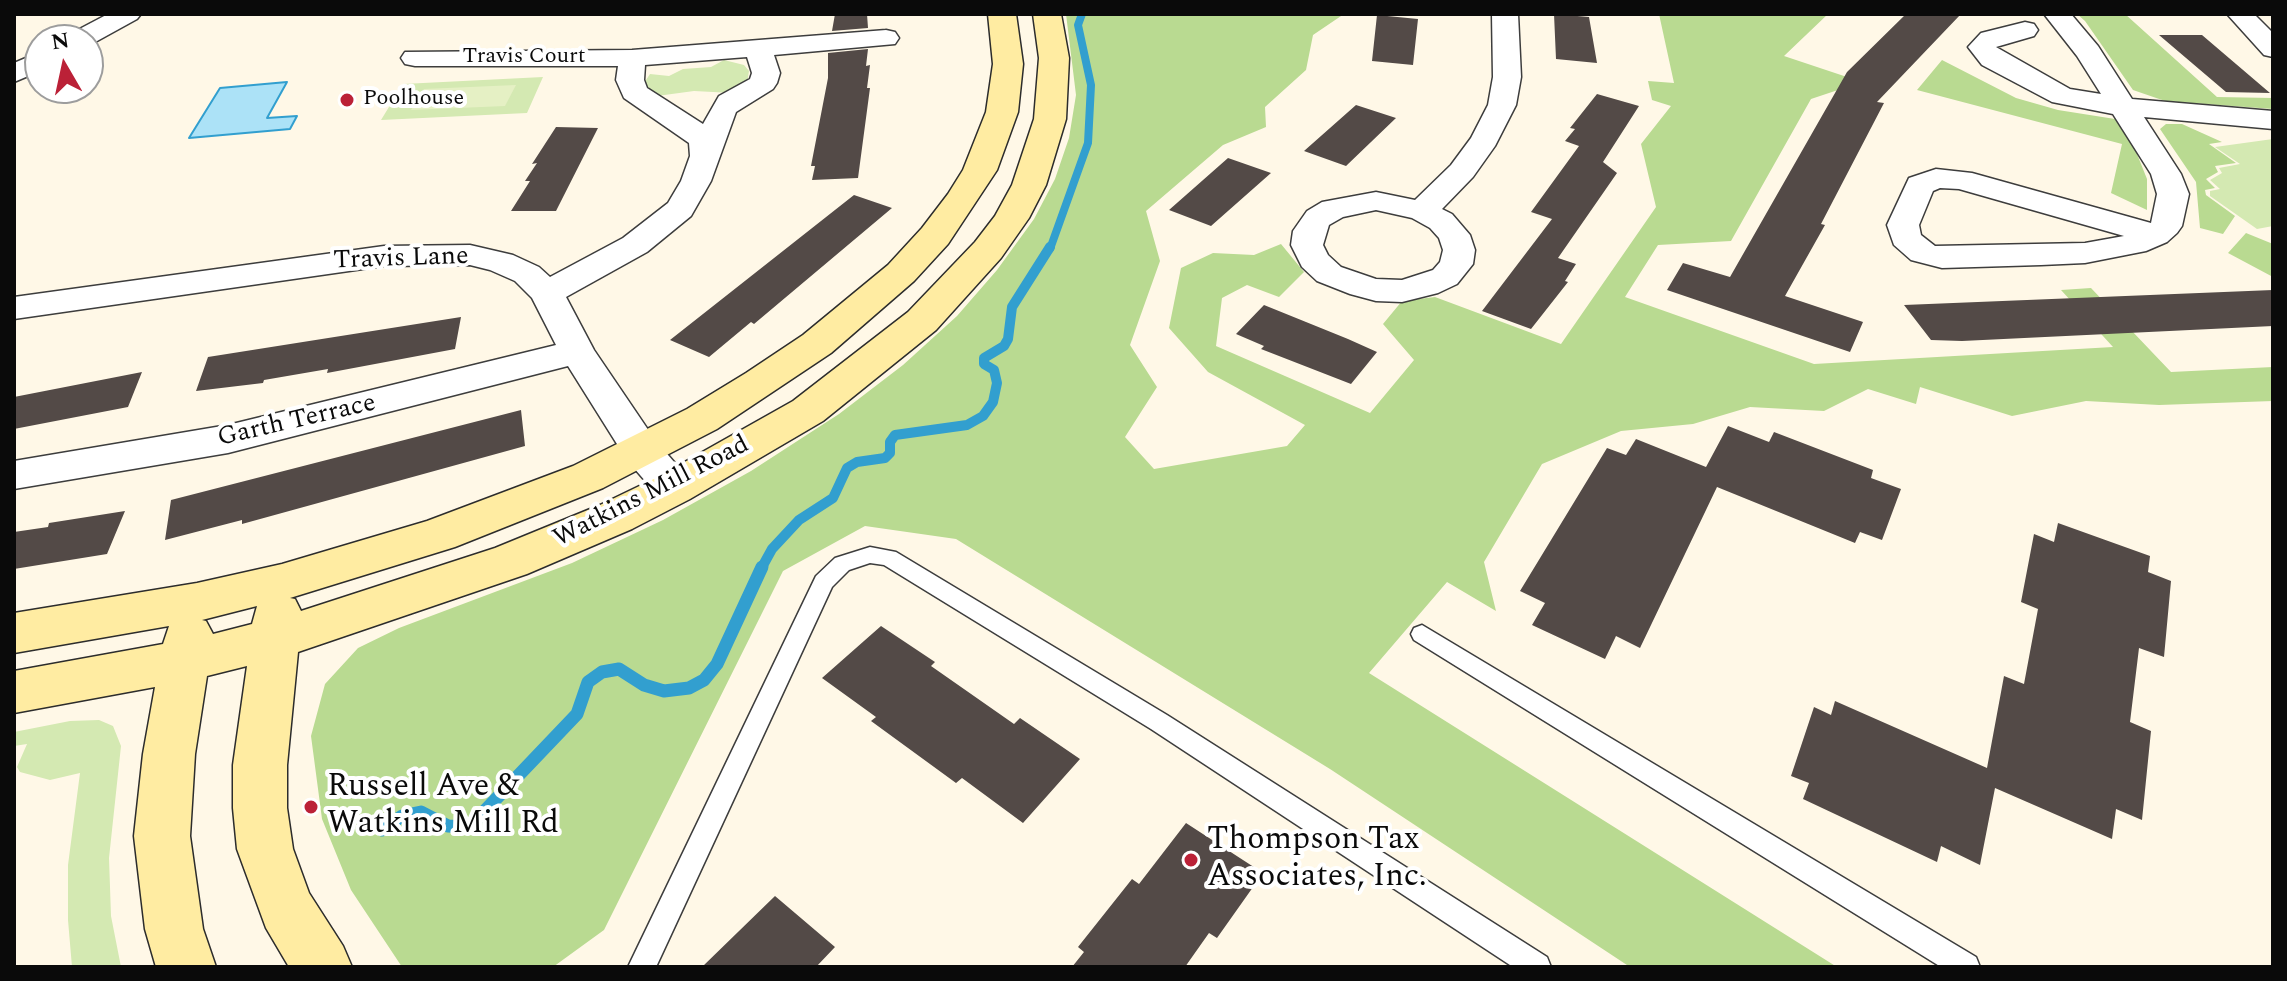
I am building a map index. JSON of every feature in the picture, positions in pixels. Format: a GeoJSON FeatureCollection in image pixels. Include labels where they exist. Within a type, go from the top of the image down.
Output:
{"type":"FeatureCollection","features":[{"type":"Feature","properties":{"kind":"street"},"geometry":{"type":"LineString","coordinates":[[104,27],[128,14]]}},
{"type":"Feature","properties":{"kind":"street","name":"Watkins Mill Road"},"geometry":{"type":"LineString","coordinates":[[14,633],[197,602],[358,561],[491,516],[588,477],[702,419],[817,344],[901,273],[935,236],[980,170],[998,125],[1008,64],[1002,14]]}},
{"type":"Feature","properties":{"kind":"street","name":"Watkins Mill Road"},"geometry":{"type":"LineString","coordinates":[[14,692],[184,661],[275,639],[404,599],[511,561],[616,517],[674,488],[808,411],[922,321],[988,250],[1029,185],[1050,119],[1054,58],[1047,14]]}},
{"type":"Feature","properties":{"kind":"street"},"geometry":{"type":"LineString","coordinates":[[1422,211],[1462,171],[1485,140],[1502,105],[1507,77],[1505,14]]}},
{"type":"Feature","properties":{"kind":"street"},"geometry":{"type":"LineString","coordinates":[[2057,14],[2088,52],[2166,174],[2173,194],[2166,226],[2156,235],[2134,244],[2085,253],[1952,259],[1933,256],[1915,248],[1905,238],[1902,229],[1920,185],[1948,177],[2156,235]]}},
{"type":"Feature","properties":{"kind":"street"},"geometry":{"type":"LineString","coordinates":[[2254,19],[2273,49]]}},
{"type":"Feature","properties":{"kind":"street"},"geometry":{"type":"LineString","coordinates":[[2025,30],[1990,39],[1981,47],[1992,59],[2062,96],[2124,107],[2273,120]]}},
{"type":"Feature","properties":{"kind":"street","name":"Travis Court"},"geometry":{"type":"LineString","coordinates":[[415,58],[632,58],[886,38]]}},
{"type":"Feature","properties":{"kind":"street"},"geometry":{"type":"LineString","coordinates":[[547,293],[635,245],[661,227],[689,196],[725,106],[763,83],[766,73],[758,48]]}},
{"type":"Feature","properties":{"kind":"street"},"geometry":{"type":"LineString","coordinates":[[632,58],[630,80],[634,92],[696,133],[704,142],[705,156]]}},
{"type":"Feature","properties":{"kind":"street","name":"Travis Lane"},"geometry":{"type":"LineString","coordinates":[[14,308],[330,262],[434,254],[470,255],[501,262],[527,274],[547,293],[577,352],[641,450],[674,488]]}},
{"type":"Feature","properties":{"kind":"street","name":"Garth Terrace"},"geometry":{"type":"LineString","coordinates":[[14,475],[228,439],[577,352]]}},
{"type":"Feature","properties":{"kind":"street"},"geometry":{"type":"LineString","coordinates":[[282,582],[260,765],[260,808],[265,849],[286,908],[322,967]]}},
{"type":"Feature","properties":{"kind":"street"},"geometry":{"type":"LineString","coordinates":[[186,967],[174,929],[162,836],[169,754],[197,602]]}},
{"type":"Feature","properties":{"kind":"lane"},"geometry":{"type":"LineString","coordinates":[[642,967],[824,583],[842,564],[870,555],[889,558],[1159,722],[1537,967]]}},
{"type":"Feature","properties":{"kind":"lane"},"geometry":{"type":"LineString","coordinates":[[1422,634],[1966,967]]}},
{"type":"Feature","properties":{"kind":"green space"},"geometry":{"type":"Polygon","coordinates":[[[1066,14],[1344,14],[1313,35],[1306,70],[1265,107],[1266,127],[1223,145],[1146,211],[1160,261],[1130,345],[1157,387],[1125,437],[1154,469],[1287,446],[1305,425],[1208,372],[1169,328],[1181,268],[1213,253],[1254,255],[1281,244],[1304,272],[1279,297],[1247,285],[1222,298],[1216,346],[1370,413],[1414,360],[1383,324],[1402,301],[1435,297],[1561,344],[1656,207],[1641,144],[1671,106],[1652,100],[1648,81],[1674,83],[1659,14],[1828,14],[1784,56],[1862,82],[1811,99],[1731,241],[1658,245],[1625,297],[1814,364],[2113,347],[2061,290],[2091,288],[2171,372],[2273,367],[2273,401],[2159,405],[2086,401],[2012,416],[1920,387],[1916,404],[1868,389],[1824,411],[1750,407],[1693,424],[1621,431],[1542,464],[1484,562],[1496,611],[1447,582],[1369,673],[1837,967],[1630,967],[1330,769],[956,539],[865,526],[783,571],[604,930],[553,967],[402,967],[351,890],[322,819],[311,736],[325,684],[358,648],[399,628],[572,563],[663,520],[751,471],[839,414],[903,365],[957,316],[997,270],[1034,219],[1055,179],[1069,138],[1076,95],[1066,14]]]}},
{"type":"Feature","properties":{"kind":"green space"},"geometry":{"type":"Polygon","coordinates":[[[2077,14],[2125,14],[2217,97],[2273,98],[2273,109],[2165,101],[2133,90],[2077,14]]]}},
{"type":"Feature","properties":{"kind":"green space"},"geometry":{"type":"Polygon","coordinates":[[[724,60],[744,65],[749,71],[747,83],[732,93],[694,91],[657,96],[646,90],[644,83],[650,74],[669,76],[683,69],[711,67],[724,60]]]}},
{"type":"Feature","properties":{"kind":"green space"},"geometry":{"type":"Polygon","coordinates":[[[1942,60],[2016,98],[2058,110],[2115,119],[2135,149],[2147,179],[2147,210],[2111,193],[2122,144],[1917,90],[1942,60]]]}},
{"type":"Feature","properties":{"kind":"green space"},"geometry":{"type":"Polygon","coordinates":[[[543,77],[527,113],[381,120],[403,84],[543,77]]]}},
{"type":"Feature","properties":{"kind":"green space"},"geometry":{"type":"Polygon","coordinates":[[[516,85],[505,106],[411,110],[424,89],[516,85]]]}},
{"type":"Feature","properties":{"kind":"green space"},"geometry":{"type":"Polygon","coordinates":[[[2166,124],[2182,124],[2222,142],[2209,144],[2236,163],[2215,166],[2218,172],[2206,179],[2215,188],[2205,190],[2206,195],[2235,216],[2223,234],[2200,228],[2196,182],[2160,129],[2166,124]]]}},
{"type":"Feature","properties":{"kind":"green space"},"geometry":{"type":"Polygon","coordinates":[[[2273,139],[2273,226],[2257,229],[2210,196],[2210,191],[2220,189],[2210,180],[2222,173],[2219,168],[2240,164],[2215,147],[2273,139]]]}},
{"type":"Feature","properties":{"kind":"green space"},"geometry":{"type":"Polygon","coordinates":[[[2246,233],[2273,244],[2273,277],[2228,253],[2246,233]]]}},
{"type":"Feature","properties":{"kind":"green space"},"geometry":{"type":"Polygon","coordinates":[[[99,720],[113,726],[121,746],[109,858],[111,916],[121,967],[72,967],[68,865],[80,773],[50,780],[20,772],[17,767],[27,744],[14,746],[14,732],[70,721],[99,720]]]}},
{"type":"Feature","properties":{"kind":"water"},"geometry":{"type":"Polygon","coordinates":[[[287,82],[267,118],[297,116],[290,129],[189,138],[220,88],[287,82]]]}},
{"type":"Feature","properties":{"kind":"building"},"geometry":{"type":"Polygon","coordinates":[[[835,14],[867,14],[868,28],[832,31],[835,14]]]}},
{"type":"Feature","properties":{"kind":"building"},"geometry":{"type":"Polygon","coordinates":[[[1554,14],[1589,17],[1597,63],[1556,59],[1554,14]]]}},
{"type":"Feature","properties":{"kind":"building"},"geometry":{"type":"Polygon","coordinates":[[[1906,14],[1961,14],[1877,102],[1884,103],[1821,224],[1825,225],[1785,296],[1863,322],[1850,352],[1667,290],[1683,263],[1730,277],[1847,72],[1906,14]]]}},
{"type":"Feature","properties":{"kind":"building"},"geometry":{"type":"Polygon","coordinates":[[[1377,15],[1418,19],[1413,65],[1372,61],[1377,15]]]}},
{"type":"Feature","properties":{"kind":"building"},"geometry":{"type":"Polygon","coordinates":[[[2159,35],[2202,35],[2270,93],[2226,92],[2159,35]]]}},
{"type":"Feature","properties":{"kind":"building"},"geometry":{"type":"Polygon","coordinates":[[[868,49],[866,66],[870,65],[867,88],[870,88],[858,178],[812,180],[815,166],[811,166],[828,78],[828,53],[868,49]]]}},
{"type":"Feature","properties":{"kind":"building"},"geometry":{"type":"Polygon","coordinates":[[[1597,94],[1639,106],[1603,162],[1617,173],[1558,258],[1576,264],[1565,281],[1568,282],[1531,329],[1482,311],[1552,219],[1531,212],[1579,146],[1565,141],[1575,129],[1570,128],[1597,94]]]}},
{"type":"Feature","properties":{"kind":"building"},"geometry":{"type":"Polygon","coordinates":[[[1356,105],[1396,118],[1346,166],[1304,151],[1356,105]]]}},
{"type":"Feature","properties":{"kind":"building"},"geometry":{"type":"Polygon","coordinates":[[[556,127],[598,128],[556,211],[511,211],[530,181],[525,181],[537,163],[532,164],[556,127]]]}},
{"type":"Feature","properties":{"kind":"building"},"geometry":{"type":"Polygon","coordinates":[[[1228,158],[1271,173],[1211,226],[1169,210],[1228,158]]]}},
{"type":"Feature","properties":{"kind":"building"},"geometry":{"type":"Polygon","coordinates":[[[854,195],[892,208],[754,324],[751,322],[709,357],[670,340],[854,195]]]}},
{"type":"Feature","properties":{"kind":"building"},"geometry":{"type":"Polygon","coordinates":[[[2273,290],[2273,326],[1962,341],[1931,340],[1904,305],[2273,290]]]}},
{"type":"Feature","properties":{"kind":"building"},"geometry":{"type":"Polygon","coordinates":[[[1264,305],[1377,352],[1351,384],[1261,349],[1264,346],[1236,334],[1264,305]]]}},
{"type":"Feature","properties":{"kind":"building"},"geometry":{"type":"Polygon","coordinates":[[[461,317],[455,349],[327,373],[328,369],[264,380],[263,383],[196,391],[208,357],[461,317]]]}},
{"type":"Feature","properties":{"kind":"building"},"geometry":{"type":"Polygon","coordinates":[[[142,372],[128,407],[14,429],[14,397],[142,372]]]}},
{"type":"Feature","properties":{"kind":"building"},"geometry":{"type":"Polygon","coordinates":[[[521,410],[525,446],[242,524],[242,520],[165,540],[171,500],[521,410]]]}},
{"type":"Feature","properties":{"kind":"building"},"geometry":{"type":"Polygon","coordinates":[[[1728,426],[1769,442],[1774,432],[1873,470],[1871,478],[1901,489],[1882,540],[1860,532],[1855,543],[1717,487],[1640,648],[1616,636],[1605,659],[1532,625],[1545,603],[1520,591],[1607,448],[1626,455],[1636,439],[1706,467],[1728,426]]]}},
{"type":"Feature","properties":{"kind":"building"},"geometry":{"type":"Polygon","coordinates":[[[125,511],[107,554],[14,569],[14,532],[125,511]]]}},
{"type":"Feature","properties":{"kind":"building"},"geometry":{"type":"Polygon","coordinates":[[[2058,523],[2150,556],[2148,572],[2171,581],[2164,657],[2139,648],[2130,722],[2151,731],[2142,820],[2116,809],[2112,839],[1995,788],[1980,865],[1941,846],[1937,862],[1803,799],[1809,783],[1791,776],[1814,707],[1831,715],[1835,701],[1987,768],[2004,676],[2024,684],[2038,609],[2021,602],[2034,534],[2054,542],[2058,523]]]}},
{"type":"Feature","properties":{"kind":"building"},"geometry":{"type":"Polygon","coordinates":[[[881,626],[935,662],[931,666],[1014,724],[1020,718],[1080,759],[1023,823],[962,778],[956,783],[871,721],[876,717],[822,678],[881,626]]]}},
{"type":"Feature","properties":{"kind":"building"},"geometry":{"type":"Polygon","coordinates":[[[1186,823],[1263,873],[1217,938],[1209,933],[1185,967],[1072,967],[1084,952],[1078,947],[1132,879],[1139,884],[1186,823]]]}},
{"type":"Feature","properties":{"kind":"building"},"geometry":{"type":"Polygon","coordinates":[[[775,896],[835,947],[816,967],[702,967],[775,896]]]}},
{"type":"Feature","properties":{"kind":"waterway"},"geometry":{"type":"LineString","coordinates":[[1050,249],[1088,143],[1091,85],[1078,25],[1082,14]]}},
{"type":"Feature","properties":{"kind":"waterway"},"geometry":{"type":"LineString","coordinates":[[761,568],[772,549],[799,520],[833,498],[847,468],[857,462],[885,458],[890,453],[890,442],[895,435],[967,425],[983,416],[993,402],[997,383],[994,370],[984,364],[984,358],[1004,346],[1008,339],[1012,307],[1050,247]]}},
{"type":"Feature","properties":{"kind":"waterway"},"geometry":{"type":"LineString","coordinates":[[382,830],[402,816],[421,812],[448,826],[464,827],[475,821],[577,714],[588,682],[602,672],[619,669],[644,685],[664,691],[689,688],[704,680],[717,664],[761,568]]}},
{"type":"Feature","properties":{"kind":"place","name":"Poolhouse"},"geometry":{"type":"Point","coordinates":[347,100]}},
{"type":"Feature","properties":{"kind":"place","name":"Russell Ave & Watkins Mill Rd"},"geometry":{"type":"Point","coordinates":[311,807]}},
{"type":"Feature","properties":{"kind":"place","name":"Thompson Tax Associates, Inc."},"geometry":{"type":"Point","coordinates":[1191,860]}}]}
